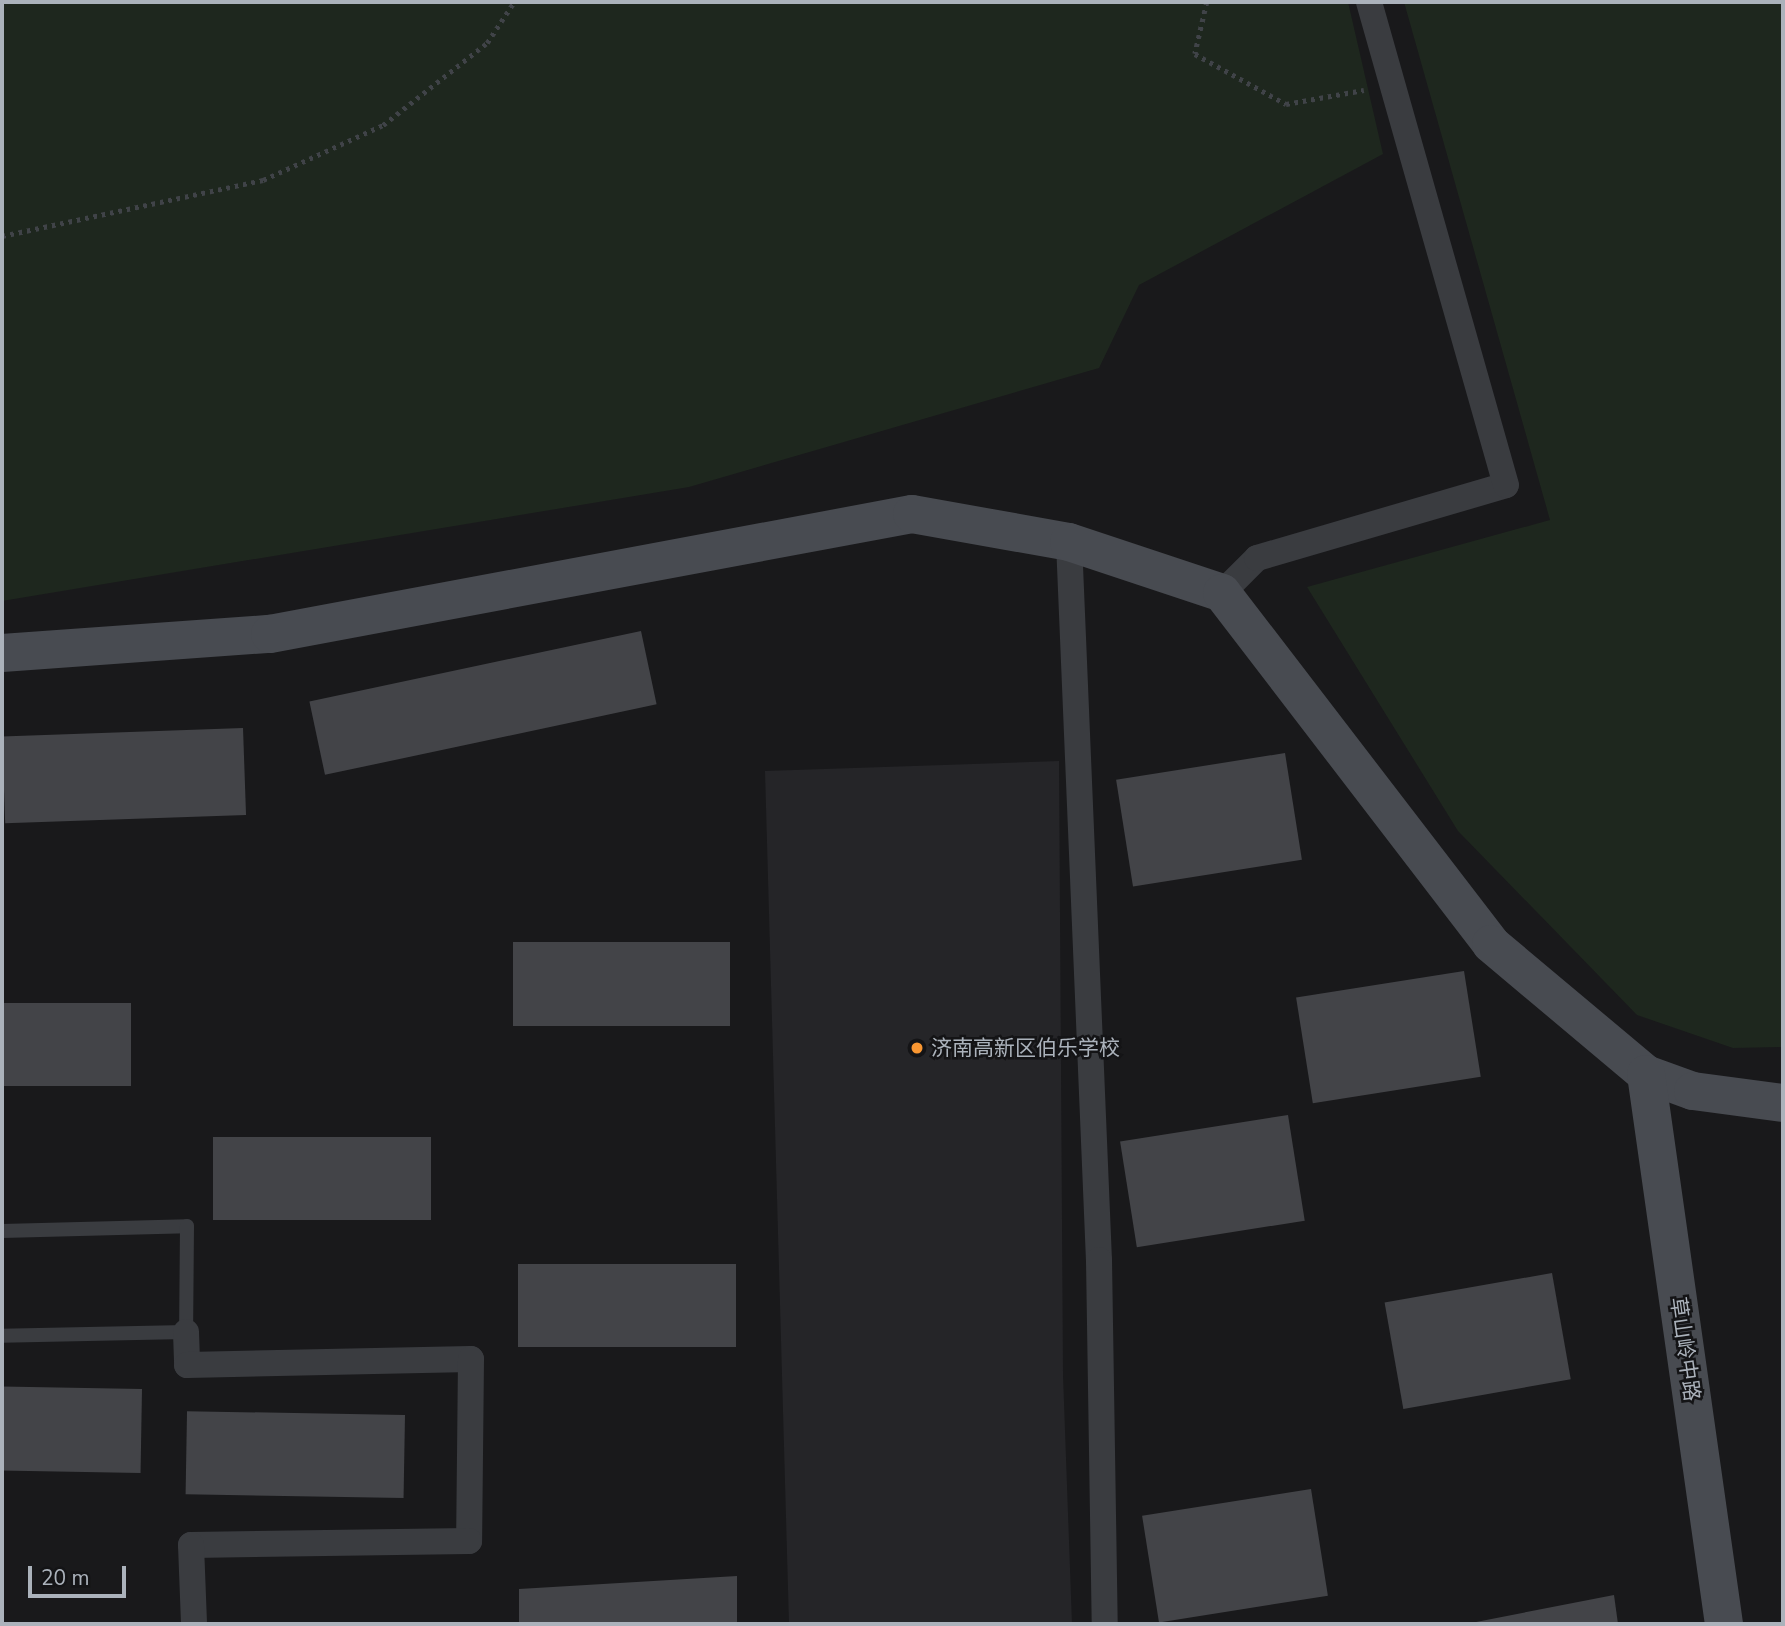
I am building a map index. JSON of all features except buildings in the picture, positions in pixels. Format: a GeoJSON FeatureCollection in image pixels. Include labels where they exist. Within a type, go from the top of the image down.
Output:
{"type":"FeatureCollection","features":[{"type":"Feature","properties":{"kind":"street"},"geometry":{"type":"LineString","coordinates":[[1222,593],[1257,558],[1506,485],[1389,86],[1369,2]]}},
{"type":"Feature","properties":{"kind":"street"},"geometry":{"type":"LineString","coordinates":[[2,653],[270,634],[912,514],[1069,542],[1222,593],[1491,944],[1646,1074],[1693,1091],[1783,1103]]}},
{"type":"Feature","properties":{"kind":"street"},"geometry":{"type":"LineString","coordinates":[[1069,542],[1099,1260],[1105,1624]]}},
{"type":"Feature","properties":{"kind":"street","name":"草山岭中路"},"geometry":{"type":"LineString","coordinates":[[1646,1074],[1724,1624]]}},
{"type":"Feature","properties":{"kind":"street"},"geometry":{"type":"LineString","coordinates":[[186,1332],[187,1365],[471,1359],[468,1541],[191,1545],[194,1624]]}},
{"type":"Feature","properties":{"kind":"lane"},"geometry":{"type":"LineString","coordinates":[[2,1231],[187,1226],[186,1332],[2,1336]]}},
{"type":"Feature","properties":{"kind":"path"},"geometry":{"type":"LineString","coordinates":[[2,236],[263,180],[383,125],[487,43],[514,2]]}},
{"type":"Feature","properties":{"kind":"path"},"geometry":{"type":"LineString","coordinates":[[1208,2],[1195,54],[1286,104],[1389,86]]}},
{"type":"Feature","properties":{"kind":"shaded area"},"geometry":{"type":"Polygon","coordinates":[[[2,2],[1348,2],[1383,154],[1139,285],[1099,368],[689,487],[2,601],[2,2]]]}},
{"type":"Feature","properties":{"kind":"shaded area"},"geometry":{"type":"Polygon","coordinates":[[[1404,2],[1783,2],[1783,1047],[1733,1048],[1637,1015],[1458,831],[1307,587],[1550,520],[1404,2]]]}},
{"type":"Feature","properties":{"kind":"shaded area","name":"济南高新区伯乐学校"},"geometry":{"type":"Polygon","coordinates":[[[1059,761],[1063,1375],[1072,1624],[789,1624],[765,771],[1059,761]]]}},
{"type":"Feature","properties":{"kind":"place","name":"济南高新区伯乐学校"},"geometry":{"type":"Point","coordinates":[917,1048]}}]}
